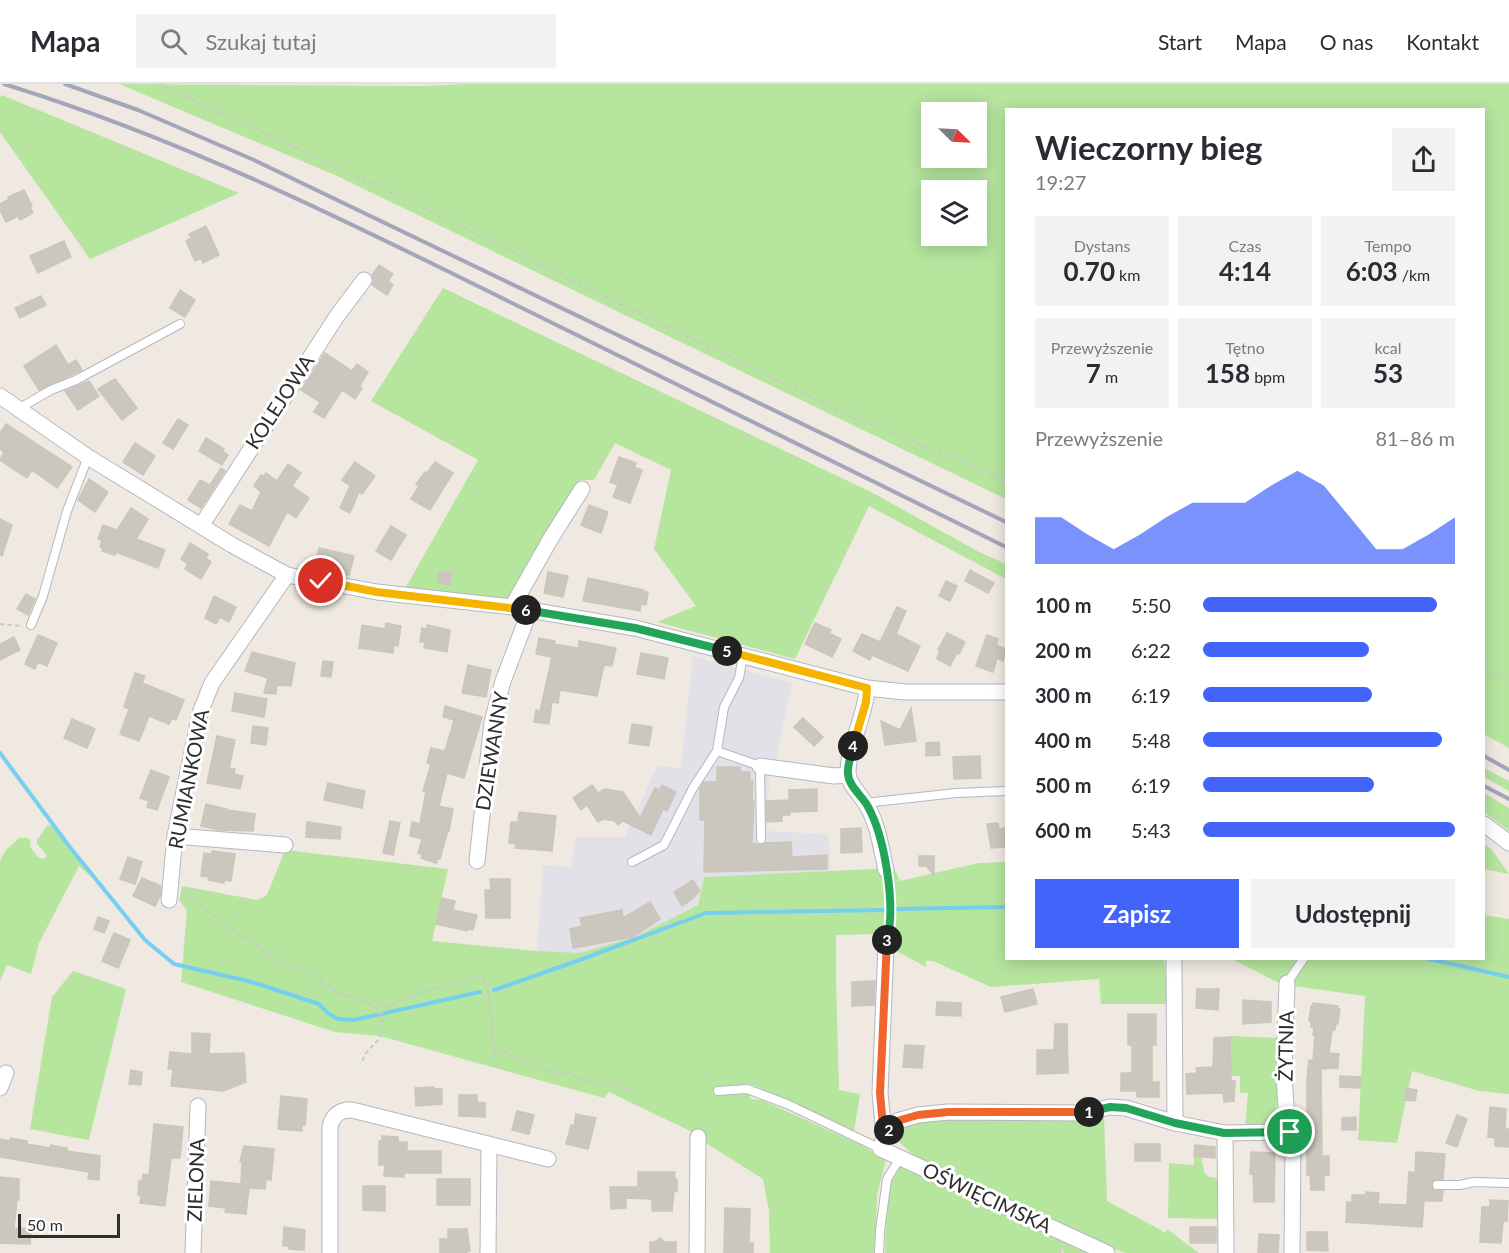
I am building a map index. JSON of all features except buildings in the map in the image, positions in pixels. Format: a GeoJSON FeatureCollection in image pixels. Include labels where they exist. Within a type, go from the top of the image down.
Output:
{"type":"FeatureCollection","features":[{"type":"Feature","properties":{"kind":"street","name":"KOLEJOWA"},"geometry":{"type":"LineString","coordinates":[[201,526],[337,316],[364,280]]}},
{"type":"Feature","properties":{"kind":"street"},"geometry":{"type":"LineString","coordinates":[[0,396],[87,457],[287,575],[377,592],[512,607],[635,628],[867,688],[905,692],[1005,692]]}},
{"type":"Feature","properties":{"kind":"street"},"geometry":{"type":"LineString","coordinates":[[512,607],[582,489]]}},
{"type":"Feature","properties":{"kind":"street","name":"RUMIANKOWA"},"geometry":{"type":"LineString","coordinates":[[169,900],[175,836],[200,712],[205,698],[212,683],[287,575]]}},
{"type":"Feature","properties":{"kind":"street","name":"DZIEWANNY"},"geometry":{"type":"LineString","coordinates":[[477,861],[492,722],[503,681],[530,610]]}},
{"type":"Feature","properties":{"kind":"street"},"geometry":{"type":"LineString","coordinates":[[867,688],[866,702],[855,737],[848,775],[867,805],[877,830],[886,870]]}},
{"type":"Feature","properties":{"kind":"street"},"geometry":{"type":"LineString","coordinates":[[760,766],[834,776],[848,775]]}},
{"type":"Feature","properties":{"kind":"street"},"geometry":{"type":"LineString","coordinates":[[1485,825],[1509,843]]}},
{"type":"Feature","properties":{"kind":"street"},"geometry":{"type":"LineString","coordinates":[[175,836],[285,845]]}},
{"type":"Feature","properties":{"kind":"street"},"geometry":{"type":"LineString","coordinates":[[883,1143],[880,1093],[886,946]]}},
{"type":"Feature","properties":{"kind":"street"},"geometry":{"type":"LineString","coordinates":[[1174,962],[1175,1123]]}},
{"type":"Feature","properties":{"kind":"street","name":"ŻYTNIA"},"geometry":{"type":"LineString","coordinates":[[1287,983],[1286,1096],[1293,1142],[1292,1253]]}},
{"type":"Feature","properties":{"kind":"street"},"geometry":{"type":"LineString","coordinates":[[0,1088],[6,1073]]}},
{"type":"Feature","properties":{"kind":"street","name":"ZIELONA"},"geometry":{"type":"LineString","coordinates":[[194,1253],[198,1106]]}},
{"type":"Feature","properties":{"kind":"street"},"geometry":{"type":"LineString","coordinates":[[883,1143],[897,1121],[918,1115],[948,1112],[1083,1113],[1110,1107],[1126,1108],[1175,1123],[1224,1133],[1290,1132]]}},
{"type":"Feature","properties":{"kind":"street"},"geometry":{"type":"LineString","coordinates":[[330,1253],[329,1131],[332,1120],[343,1110],[352,1110],[489,1151],[548,1159]]}},
{"type":"Feature","properties":{"kind":"street"},"geometry":{"type":"LineString","coordinates":[[1224,1133],[1226,1253]]}},
{"type":"Feature","properties":{"kind":"street"},"geometry":{"type":"LineString","coordinates":[[697,1253],[698,1137]]}},
{"type":"Feature","properties":{"kind":"street","name":"OŚWIĘCIMSKA"},"geometry":{"type":"LineString","coordinates":[[883,1143],[900,1158],[1107,1253]]}},
{"type":"Feature","properties":{"kind":"street"},"geometry":{"type":"LineString","coordinates":[[488,1253],[489,1151]]}},
{"type":"Feature","properties":{"kind":"lane"},"geometry":{"type":"LineString","coordinates":[[18,409],[180,324]]}},
{"type":"Feature","properties":{"kind":"lane"},"geometry":{"type":"LineString","coordinates":[[31,626],[43,596],[70,502],[87,457]]}},
{"type":"Feature","properties":{"kind":"lane"},"geometry":{"type":"LineString","coordinates":[[632,862],[664,845],[693,788],[717,752],[724,707],[739,678],[743,655]]}},
{"type":"Feature","properties":{"kind":"lane"},"geometry":{"type":"LineString","coordinates":[[717,752],[760,766],[761,839]]}},
{"type":"Feature","properties":{"kind":"lane"},"geometry":{"type":"LineString","coordinates":[[867,805],[956,793],[1005,791]]}},
{"type":"Feature","properties":{"kind":"lane"},"geometry":{"type":"LineString","coordinates":[[1287,983],[1303,960]]}},
{"type":"Feature","properties":{"kind":"lane"},"geometry":{"type":"LineString","coordinates":[[718,1091],[747,1089],[883,1143]]}},
{"type":"Feature","properties":{"kind":"lane"},"geometry":{"type":"LineString","coordinates":[[879,1253],[887,1179],[900,1158]]}},
{"type":"Feature","properties":{"kind":"lane"},"geometry":{"type":"LineString","coordinates":[[1437,1185],[1460,1185],[1474,1182],[1509,1183]]}},
{"type":"Feature","properties":{"kind":"path"},"geometry":{"type":"LineString","coordinates":[[158,84],[342,169],[855,418],[985,471],[1005,481]]}},
{"type":"Feature","properties":{"kind":"path"},"geometry":{"type":"LineString","coordinates":[[0,624],[31,626]]}},
{"type":"Feature","properties":{"kind":"path"},"geometry":{"type":"LineString","coordinates":[[1485,670],[1509,682]]}},
{"type":"Feature","properties":{"kind":"path"},"geometry":{"type":"LineString","coordinates":[[886,870],[889,875],[891,926],[886,946]]}},
{"type":"Feature","properties":{"kind":"path"},"geometry":{"type":"LineString","coordinates":[[172,881],[232,930],[257,944],[280,963],[310,974],[334,991],[371,1004],[390,1005],[423,992],[481,975],[488,987],[495,1060]]}},
{"type":"Feature","properties":{"kind":"path"},"geometry":{"type":"LineString","coordinates":[[371,1004],[382,1015]]}},
{"type":"Feature","properties":{"kind":"path"},"geometry":{"type":"LineString","coordinates":[[362,1062],[365,1054],[380,1038],[382,1015],[390,1005]]}},
{"type":"Feature","properties":{"kind":"path"},"geometry":{"type":"LineString","coordinates":[[494,1050],[507,1053],[546,1071],[569,1073],[590,1082],[615,1084],[631,1091]]}},
{"type":"Feature","properties":{"kind":"path"},"geometry":{"type":"LineString","coordinates":[[1059,1249],[1061,1253]]}},
{"type":"Feature","properties":{"kind":"shaded area"},"geometry":{"type":"Polygon","coordinates":[[[693,656],[792,683],[769,781],[767,831],[828,834],[831,872],[704,877],[698,904],[635,937],[580,953],[537,951],[543,865],[571,867],[576,837],[625,837],[657,766],[681,768],[693,656]]]}},
{"type":"Feature","properties":{"kind":"green space"},"geometry":{"type":"Polygon","coordinates":[[[119,84],[424,86],[467,84],[1509,84],[1509,748],[1485,735],[1485,108],[1005,108],[1005,499],[335,175],[119,84]]]}},
{"type":"Feature","properties":{"kind":"green space"},"geometry":{"type":"Polygon","coordinates":[[[2,95],[239,193],[90,259],[0,132],[0,97],[2,95]]]}},
{"type":"Feature","properties":{"kind":"green space"},"geometry":{"type":"Polygon","coordinates":[[[443,288],[873,493],[977,551],[1005,564],[1005,578],[869,506],[795,659],[657,622],[696,606],[654,549],[671,470],[615,443],[594,480],[580,480],[506,601],[406,587],[478,460],[371,401],[443,288]]]}},
{"type":"Feature","properties":{"kind":"green space"},"geometry":{"type":"Polygon","coordinates":[[[1485,769],[1509,781],[1509,791],[1485,778],[1485,769]]]}},
{"type":"Feature","properties":{"kind":"green space"},"geometry":{"type":"Polygon","coordinates":[[[1485,794],[1509,808],[1509,831],[1485,813],[1485,794]]]}},
{"type":"Feature","properties":{"kind":"green space"},"geometry":{"type":"Polygon","coordinates":[[[48,825],[53,826],[95,880],[79,866],[39,943],[31,974],[7,965],[0,981],[0,861],[5,851],[19,838],[27,838],[31,841],[30,847],[38,857],[43,859],[46,857],[37,844],[37,840],[48,825]]]}},
{"type":"Feature","properties":{"kind":"green space"},"geometry":{"type":"Polygon","coordinates":[[[1485,845],[1492,850],[1509,874],[1485,869],[1485,845]]]}},
{"type":"Feature","properties":{"kind":"green space"},"geometry":{"type":"Polygon","coordinates":[[[285,850],[448,869],[432,941],[580,953],[635,937],[698,905],[704,877],[894,868],[900,881],[979,863],[1005,862],[1005,960],[1164,960],[1169,1004],[1101,1004],[1099,979],[991,987],[933,961],[926,961],[926,967],[887,946],[876,934],[836,935],[839,1090],[860,1094],[854,1131],[751,1084],[750,1099],[762,1100],[861,1145],[886,1160],[877,1195],[875,1253],[770,1253],[769,1211],[763,1179],[692,1132],[609,1092],[604,1098],[380,1036],[335,1032],[181,982],[187,910],[179,900],[182,886],[258,900],[267,895],[285,850]]]}},
{"type":"Feature","properties":{"kind":"green space"},"geometry":{"type":"Polygon","coordinates":[[[1485,915],[1509,919],[1509,1094],[1479,1091],[1412,1071],[1397,1143],[1358,1140],[1365,996],[1294,986],[1295,973],[1308,960],[1485,960],[1485,915]]]}},
{"type":"Feature","properties":{"kind":"green space"},"geometry":{"type":"Polygon","coordinates":[[[1234,960],[1296,960],[1281,984],[1234,960]]]}},
{"type":"Feature","properties":{"kind":"green space"},"geometry":{"type":"Polygon","coordinates":[[[73,971],[126,989],[89,1140],[30,1129],[52,997],[73,971]]]}},
{"type":"Feature","properties":{"kind":"green space"},"geometry":{"type":"Polygon","coordinates":[[[1230,1036],[1281,1038],[1276,1115],[1270,1126],[1245,1127],[1248,1093],[1240,1093],[1240,1076],[1231,1076],[1230,1036]]]}},
{"type":"Feature","properties":{"kind":"green space"},"geometry":{"type":"Polygon","coordinates":[[[1104,1116],[1107,1201],[1166,1233],[1167,1229],[1199,1253],[1126,1253],[1110,1248],[1005,1197],[920,1161],[897,1140],[898,1132],[906,1125],[949,1117],[1104,1116]]]}},
{"type":"Feature","properties":{"kind":"green space"},"geometry":{"type":"Polygon","coordinates":[[[1194,1156],[1201,1156],[1204,1172],[1209,1177],[1222,1179],[1222,1219],[1168,1218],[1169,1163],[1194,1165],[1194,1156]]]}},
{"type":"Feature","properties":{"kind":"green space"},"geometry":{"type":"Polygon","coordinates":[[[900,1167],[1063,1242],[1093,1253],[1064,1253],[1061,1249],[1060,1253],[885,1253],[886,1211],[890,1185],[900,1167]]]}},
{"type":"Feature","properties":{"kind":"waterway"},"geometry":{"type":"LineString","coordinates":[[0,753],[69,846],[145,940],[174,964],[252,982],[319,1004],[338,1019],[354,1020],[480,992]]}},
{"type":"Feature","properties":{"kind":"waterway"},"geometry":{"type":"LineString","coordinates":[[896,909],[1005,907]]}},
{"type":"Feature","properties":{"kind":"waterway"},"geometry":{"type":"LineString","coordinates":[[494,990],[706,913],[884,910]]}},
{"type":"Feature","properties":{"kind":"waterway"},"geometry":{"type":"LineString","coordinates":[[1434,960],[1509,977]]}},
{"type":"Feature","properties":{"kind":"railway"},"geometry":{"type":"LineString","coordinates":[[4,84],[136,130],[266,184],[1005,547]]}},
{"type":"Feature","properties":{"kind":"railway"},"geometry":{"type":"LineString","coordinates":[[65,84],[138,110],[254,160],[1005,522]]}},
{"type":"Feature","properties":{"kind":"railway"},"geometry":{"type":"LineString","coordinates":[[1485,757],[1509,770]]}},
{"type":"Feature","properties":{"kind":"railway"},"geometry":{"type":"LineString","coordinates":[[1485,787],[1509,799]]}},
{"type":"Feature","properties":{"kind":"route"},"geometry":{"type":"LineString","coordinates":[[321,581],[377,592],[512,607],[635,628],[867,688],[866,702],[855,737],[848,775],[867,805],[877,830],[889,875],[891,926],[886,946],[880,1093],[884,1137],[897,1121],[918,1115],[948,1112],[1083,1113],[1110,1107],[1126,1108],[1175,1123],[1224,1133],[1290,1132]]}}]}
